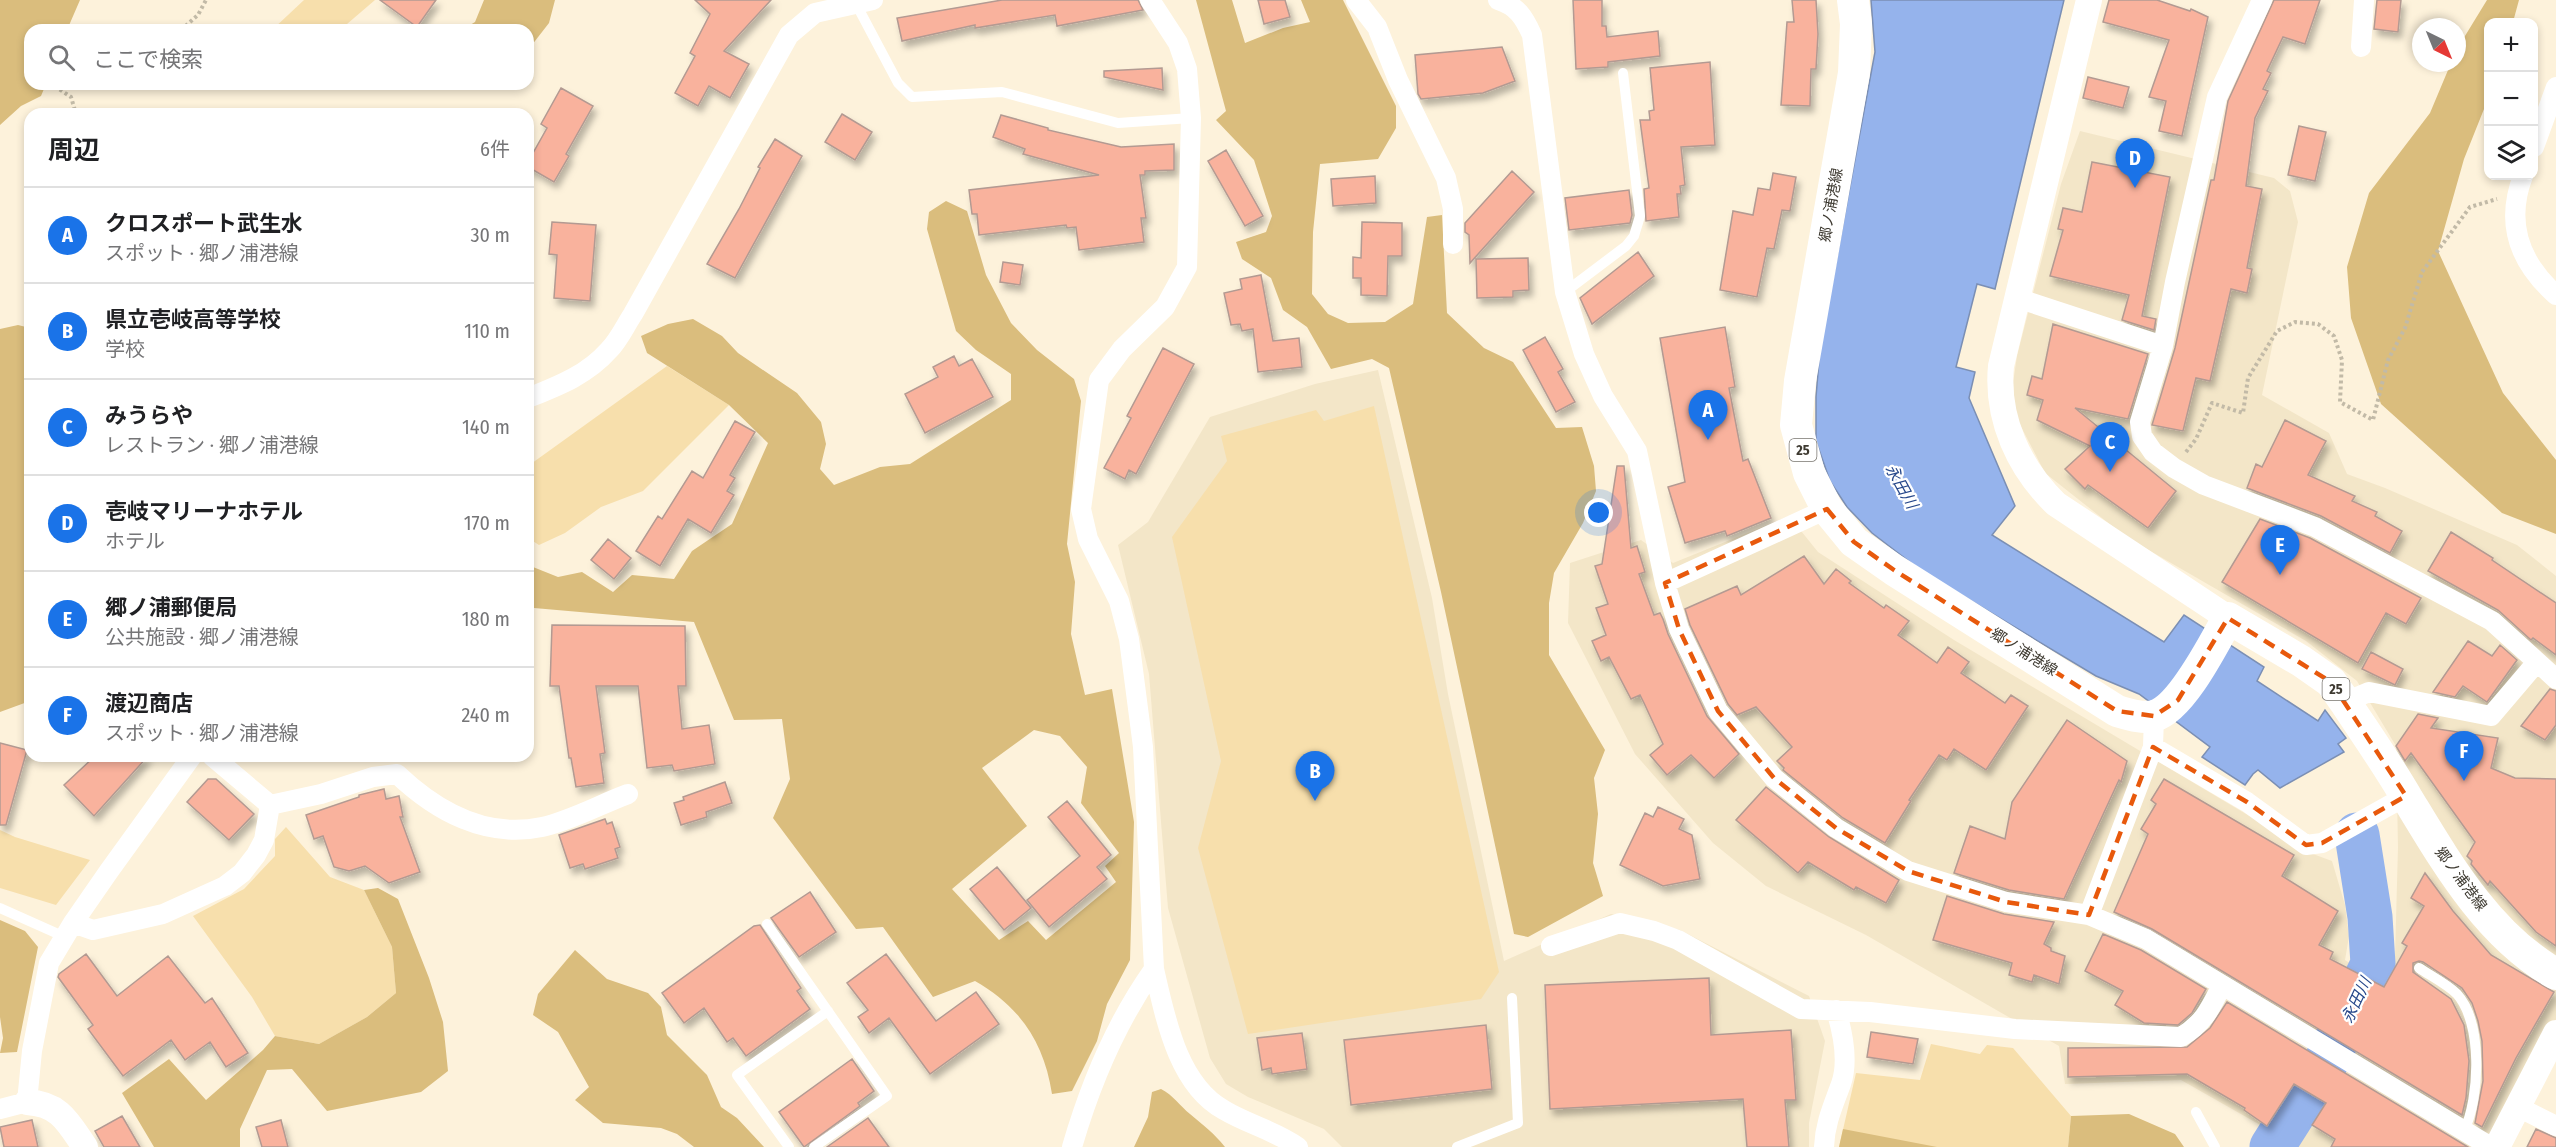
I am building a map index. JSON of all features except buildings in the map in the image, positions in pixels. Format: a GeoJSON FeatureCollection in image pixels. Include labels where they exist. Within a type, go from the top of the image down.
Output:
{"type":"FeatureCollection","features":[{"type":"Feature","properties":{"kind":"main road","name":"郷ノ浦港線"},"geometry":{"type":"LineString","coordinates":[[1853,0],[1856,24],[1854,73],[1800,381],[1796,425],[1809,473],[1827,509],[1854,542],[1862,548],[2117,711],[2154,716]]}},
{"type":"Feature","properties":{"kind":"main road","name":"郷ノ浦港線"},"geometry":{"type":"LineString","coordinates":[[2224,626],[2301,661],[2331,682],[2406,796],[2441,856],[2506,936],[2537,962],[2556,974]]}},
{"type":"Feature","properties":{"kind":"main road"},"geometry":{"type":"LineString","coordinates":[[2154,716],[2178,700],[2224,626]]}},
{"type":"Feature","properties":{"kind":"street"},"geometry":{"type":"LineString","coordinates":[[1150,0],[1178,43],[1187,69],[1191,118],[1187,267],[1165,307],[1122,349],[1099,380],[1081,509],[1088,538],[1119,601],[1129,639],[1143,747],[1154,969],[1162,1003],[1180,1056],[1197,1087],[1223,1110],[1299,1147]]}},
{"type":"Feature","properties":{"kind":"street"},"geometry":{"type":"LineString","coordinates":[[1356,0],[1377,27],[1398,80],[1446,178],[1453,209],[1453,244]]}},
{"type":"Feature","properties":{"kind":"street"},"geometry":{"type":"LineString","coordinates":[[1498,0],[1510,4],[1519,11],[1532,35],[1565,292],[1584,354],[1598,386],[1637,451],[1665,583],[1683,640],[1718,711],[1774,778],[1836,828],[1908,872],[2006,902],[2089,915],[2146,939],[2491,1147]]}},
{"type":"Feature","properties":{"kind":"street"},"geometry":{"type":"LineString","coordinates":[[2089,0],[2001,366],[2002,406],[2006,425],[2016,449],[2039,487],[2056,504],[2224,626]]}},
{"type":"Feature","properties":{"kind":"street"},"geometry":{"type":"LineString","coordinates":[[2262,0],[2217,97],[2175,282],[2163,346],[2140,422],[2142,436],[2153,452],[2174,468],[2216,490],[2314,527],[2492,621],[2556,679]]}},
{"type":"Feature","properties":{"kind":"street"},"geometry":{"type":"LineString","coordinates":[[2361,47],[2364,0]]}},
{"type":"Feature","properties":{"kind":"street"},"geometry":{"type":"LineString","coordinates":[[534,396],[569,381],[593,366],[611,349],[633,314],[789,35],[815,13],[861,1]]}},
{"type":"Feature","properties":{"kind":"street"},"geometry":{"type":"LineString","coordinates":[[2538,136],[2556,87]]}},
{"type":"Feature","properties":{"kind":"street"},"geometry":{"type":"LineString","coordinates":[[2521,180],[2515,196],[2515,228],[2520,245],[2543,284],[2556,295]]}},
{"type":"Feature","properties":{"kind":"street"},"geometry":{"type":"LineString","coordinates":[[2017,298],[2163,346]]}},
{"type":"Feature","properties":{"kind":"street"},"geometry":{"type":"LineString","coordinates":[[1665,583],[1827,509]]}},
{"type":"Feature","properties":{"kind":"street"},"geometry":{"type":"LineString","coordinates":[[2345,702],[2369,692],[2491,716],[2537,662]]}},
{"type":"Feature","properties":{"kind":"street"},"geometry":{"type":"LineString","coordinates":[[2089,915],[2154,747],[2154,716]]}},
{"type":"Feature","properties":{"kind":"street"},"geometry":{"type":"LineString","coordinates":[[2154,747],[2247,802],[2306,845],[2322,843],[2406,796]]}},
{"type":"Feature","properties":{"kind":"street"},"geometry":{"type":"LineString","coordinates":[[27,1102],[32,1051],[49,963],[69,930],[188,762]]}},
{"type":"Feature","properties":{"kind":"street"},"geometry":{"type":"LineString","coordinates":[[219,762],[270,805]]}},
{"type":"Feature","properties":{"kind":"street"},"geometry":{"type":"LineString","coordinates":[[270,805],[321,794],[373,777],[397,774],[419,795],[460,819],[496,829],[515,830],[543,826],[628,794]]}},
{"type":"Feature","properties":{"kind":"street"},"geometry":{"type":"LineString","coordinates":[[69,930],[93,930],[163,914],[225,886],[242,873],[256,855],[264,840],[270,805]]}},
{"type":"Feature","properties":{"kind":"street"},"geometry":{"type":"LineString","coordinates":[[1551,946],[1620,923],[1654,931],[1678,940],[1801,1009],[1836,1010],[2014,1029],[2181,1037],[2193,1030],[2207,1016],[2222,985]]}},
{"type":"Feature","properties":{"kind":"street"},"geometry":{"type":"LineString","coordinates":[[1072,1147],[1100,1072],[1135,996],[1154,969]]}},
{"type":"Feature","properties":{"kind":"street"},"geometry":{"type":"LineString","coordinates":[[1824,1147],[1828,1117],[1842,1082],[1844,1038],[1836,1010]]}},
{"type":"Feature","properties":{"kind":"street"},"geometry":{"type":"LineString","coordinates":[[2498,1147],[2556,1033]]}},
{"type":"Feature","properties":{"kind":"street"},"geometry":{"type":"LineString","coordinates":[[0,1109],[27,1102],[45,1106],[64,1115],[85,1147]]}},
{"type":"Feature","properties":{"kind":"street"},"geometry":{"type":"LineString","coordinates":[[2518,1107],[2556,1126]]}},
{"type":"Feature","properties":{"kind":"lane"},"geometry":{"type":"LineString","coordinates":[[861,1],[898,83],[912,97],[1002,92],[1119,123],[1191,118]]}},
{"type":"Feature","properties":{"kind":"lane"},"geometry":{"type":"LineString","coordinates":[[1565,292],[1626,246],[1634,236],[1640,216],[1623,74]]}},
{"type":"Feature","properties":{"kind":"lane"},"geometry":{"type":"LineString","coordinates":[[0,908],[69,930]]}},
{"type":"Feature","properties":{"kind":"lane"},"geometry":{"type":"LineString","coordinates":[[767,924],[887,1095],[814,1147]]}},
{"type":"Feature","properties":{"kind":"lane"},"geometry":{"type":"LineString","coordinates":[[2419,968],[2456,993],[2468,1014],[2478,1060],[2469,1121],[2464,1131]]}},
{"type":"Feature","properties":{"kind":"lane"},"geometry":{"type":"LineString","coordinates":[[1457,1147],[1518,1124],[1512,998]]}},
{"type":"Feature","properties":{"kind":"lane"},"geometry":{"type":"LineString","coordinates":[[789,1147],[737,1075],[828,1011]]}},
{"type":"Feature","properties":{"kind":"lane"},"geometry":{"type":"LineString","coordinates":[[2196,1112],[2215,1147]]}},
{"type":"Feature","properties":{"kind":"path"},"geometry":{"type":"LineString","coordinates":[[188,24],[198,15],[206,0]]}},
{"type":"Feature","properties":{"kind":"path"},"geometry":{"type":"LineString","coordinates":[[60,90],[71,97],[74,108]]}},
{"type":"Feature","properties":{"kind":"path"},"geometry":{"type":"LineString","coordinates":[[2174,468],[2196,440],[2212,402],[2243,413],[2248,378],[2277,331],[2295,322],[2318,324],[2334,336],[2342,360],[2340,402],[2373,420],[2388,360],[2405,328],[2422,272],[2470,207],[2482,202],[2515,196]]}},
{"type":"Feature","properties":{"kind":"highlighted area"},"geometry":{"type":"Polygon","coordinates":[[[1827,509],[1854,542],[1894,570],[2117,711],[2154,716],[2178,700],[2228,618],[2331,682],[2406,796],[2322,843],[2306,845],[2247,802],[2153,747],[2089,915],[2006,902],[1908,871],[1836,828],[1774,778],[1718,711],[1679,629],[1665,583],[1827,509]]]}},
{"type":"Feature","properties":{"kind":"shaded area"},"geometry":{"type":"Polygon","coordinates":[[[0,0],[80,0],[70,24],[24,24],[24,90],[44,90],[41,96],[21,106],[0,125],[0,0]]]}},
{"type":"Feature","properties":{"kind":"shaded area"},"geometry":{"type":"Polygon","coordinates":[[[304,0],[375,0],[347,24],[278,24],[304,0]]]}},
{"type":"Feature","properties":{"kind":"shaded area"},"geometry":{"type":"Polygon","coordinates":[[[484,0],[555,0],[549,23],[534,42],[534,24],[472,24],[475,22],[484,0]]]}},
{"type":"Feature","properties":{"kind":"shaded area"},"geometry":{"type":"Polygon","coordinates":[[[1196,0],[1232,0],[1245,43],[1283,28],[1310,22],[1301,0],[1343,0],[1396,106],[1396,128],[1378,159],[1320,164],[1313,232],[1312,294],[1328,314],[1348,323],[1385,322],[1413,304],[1427,217],[1442,215],[1447,313],[1484,348],[1513,362],[1556,428],[1582,427],[1594,466],[1596,491],[1583,523],[1554,573],[1549,603],[1549,655],[1605,750],[1594,778],[1598,814],[1593,863],[1603,896],[1528,937],[1514,934],[1441,592],[1389,368],[1372,359],[1331,369],[1307,327],[1283,310],[1271,278],[1242,259],[1236,242],[1266,232],[1272,216],[1254,160],[1216,120],[1226,111],[1196,0]]]}},
{"type":"Feature","properties":{"kind":"shaded area"},"geometry":{"type":"Polygon","coordinates":[[[2487,0],[2519,0],[2514,18],[2484,18],[2484,109],[2464,159],[2438,251],[2503,393],[2556,460],[2556,534],[2502,513],[2381,404],[2351,318],[2347,267],[2369,193],[2430,113],[2447,72],[2466,72],[2466,34],[2487,0]]]}},
{"type":"Feature","properties":{"kind":"shaded area"},"geometry":{"type":"Polygon","coordinates":[[[2080,131],[2274,178],[2290,191],[2298,222],[2262,395],[2329,433],[2347,474],[2517,545],[2556,576],[2556,1024],[2484,1147],[2290,1147],[2395,957],[2398,847],[2396,746],[2357,681],[2306,641],[2126,537],[2045,473],[2015,415],[2013,383],[2017,356],[2061,184],[2080,131]]]}},
{"type":"Feature","properties":{"kind":"shaded area"},"geometry":{"type":"Polygon","coordinates":[[[946,201],[967,211],[986,275],[1011,323],[1037,350],[1074,379],[1081,401],[1067,544],[1075,582],[1071,634],[1085,695],[1112,689],[1134,822],[1130,960],[1107,1004],[1097,1041],[1072,1091],[1052,1094],[1043,1058],[1036,1042],[1017,1014],[991,991],[975,981],[933,997],[883,927],[856,929],[773,818],[790,779],[782,719],[734,720],[694,622],[534,608],[534,567],[558,577],[582,572],[613,592],[632,575],[674,579],[692,551],[732,524],[768,443],[729,405],[647,353],[641,336],[668,324],[693,319],[722,336],[738,353],[797,393],[821,422],[826,444],[820,469],[834,485],[880,467],[910,464],[1011,400],[1011,374],[976,350],[956,331],[927,229],[929,212],[946,201]],[[1034,730],[982,768],[1027,826],[952,889],[999,940],[1028,921],[1046,940],[1116,882],[1105,866],[1119,853],[1081,803],[1087,767],[1060,736],[1034,730]]]}},
{"type":"Feature","properties":{"kind":"shaded area"},"geometry":{"type":"Polygon","coordinates":[[[18,325],[24,326],[24,703],[0,712],[0,329],[18,325]]]}},
{"type":"Feature","properties":{"kind":"shaded area"},"geometry":{"type":"Polygon","coordinates":[[[667,366],[729,405],[643,491],[601,507],[565,533],[539,545],[534,542],[534,462],[667,366]]]}},
{"type":"Feature","properties":{"kind":"shaded area"},"geometry":{"type":"Polygon","coordinates":[[[1378,370],[1432,598],[1448,694],[1504,961],[1611,914],[1680,930],[1809,996],[1825,1041],[1809,1123],[1809,1147],[1342,1147],[1324,1129],[1248,1097],[1226,1084],[1210,1058],[1168,908],[1149,674],[1118,545],[1148,522],[1210,417],[1315,384],[1378,370]]]}},
{"type":"Feature","properties":{"kind":"shaded area"},"geometry":{"type":"Polygon","coordinates":[[[1374,406],[1499,972],[1481,999],[1248,1034],[1198,848],[1221,761],[1172,537],[1227,461],[1221,436],[1316,410],[1324,421],[1374,406]]]}},
{"type":"Feature","properties":{"kind":"shaded area"},"geometry":{"type":"Polygon","coordinates":[[[1789,516],[1818,552],[1954,640],[2313,854],[2332,861],[2345,905],[2349,936],[2345,960],[2356,967],[2325,1032],[2269,1130],[2181,1080],[2065,1084],[2059,1046],[1866,935],[1766,886],[1713,843],[1635,754],[1568,623],[1570,563],[1641,540],[1673,563],[1789,516]]]}},
{"type":"Feature","properties":{"kind":"shaded area"},"geometry":{"type":"Polygon","coordinates":[[[286,827],[330,877],[364,890],[392,947],[396,993],[367,1017],[319,1044],[275,1036],[252,997],[193,916],[244,889],[275,856],[275,839],[286,827]]]}},
{"type":"Feature","properties":{"kind":"shaded area"},"geometry":{"type":"Polygon","coordinates":[[[0,830],[15,837],[90,860],[56,905],[0,888],[0,830]]]}},
{"type":"Feature","properties":{"kind":"shaded area"},"geometry":{"type":"Polygon","coordinates":[[[378,888],[398,899],[429,978],[443,1022],[448,1071],[421,1092],[327,1111],[292,1069],[267,1070],[240,1129],[240,1147],[154,1147],[122,1093],[169,1059],[206,1100],[263,1050],[275,1036],[319,1044],[367,1017],[396,993],[392,947],[364,890],[378,888]]]}},
{"type":"Feature","properties":{"kind":"shaded area"},"geometry":{"type":"Polygon","coordinates":[[[0,920],[25,931],[38,947],[17,1052],[0,1053],[3,1038],[0,1017],[0,920]]]}},
{"type":"Feature","properties":{"kind":"shaded area"},"geometry":{"type":"Polygon","coordinates":[[[575,950],[607,979],[648,993],[661,1007],[667,1035],[707,1075],[721,1107],[737,1118],[764,1147],[694,1147],[677,1134],[661,1128],[603,1123],[575,1100],[589,1087],[558,1032],[533,1015],[538,994],[575,950]]]}},
{"type":"Feature","properties":{"kind":"shaded area"},"geometry":{"type":"Polygon","coordinates":[[[1931,1044],[1980,1054],[1987,1045],[2013,1048],[2071,1116],[2068,1147],[1839,1147],[1856,1073],[1920,1080],[1931,1044]]]}},
{"type":"Feature","properties":{"kind":"shaded area"},"geometry":{"type":"Polygon","coordinates":[[[1161,1089],[1209,1130],[1225,1147],[1134,1147],[1148,1117],[1152,1092],[1161,1089]]]}},
{"type":"Feature","properties":{"kind":"shaded area"},"geometry":{"type":"Polygon","coordinates":[[[2129,1114],[2175,1134],[2184,1147],[2068,1147],[2071,1116],[2129,1114]]]}},
{"type":"Feature","properties":{"kind":"shaded area"},"geometry":{"type":"Polygon","coordinates":[[[1843,1129],[1937,1147],[1839,1147],[1843,1129]]]}},
{"type":"Feature","properties":{"kind":"water"},"geometry":{"type":"Polygon","coordinates":[[[1871,0],[2064,0],[1995,289],[1977,284],[1956,367],[1975,372],[1969,398],[2015,506],[1992,535],[2164,642],[2184,615],[2264,667],[2257,681],[2318,721],[2325,710],[2346,738],[2338,744],[2344,752],[2280,788],[2258,770],[2245,785],[2202,757],[2210,747],[2139,694],[2096,676],[1923,572],[1872,533],[1847,507],[1830,481],[1816,441],[1816,397],[1820,348],[1875,52],[1871,0]]]}},
{"type":"Feature","properties":{"kind":"waterway","name":"永田川"},"geometry":{"type":"LineString","coordinates":[[2272,1147],[2326,1062],[2373,964],[2370,917],[2357,835]]}},
{"type":"Feature","properties":{"kind":"place","name":"壱岐マリーナホテル"},"geometry":{"type":"Point","coordinates":[2135,188]}},
{"type":"Feature","properties":{"kind":"place","name":"クロスポート武生水"},"geometry":{"type":"Point","coordinates":[1708,440]}},
{"type":"Feature","properties":{"kind":"place","name":"みうらや"},"geometry":{"type":"Point","coordinates":[2110,472]}},
{"type":"Feature","properties":{"kind":"place","name":"郷ノ浦郵便局"},"geometry":{"type":"Point","coordinates":[2280,575]}},
{"type":"Feature","properties":{"kind":"place","name":"渡辺商店"},"geometry":{"type":"Point","coordinates":[2464,781]}},
{"type":"Feature","properties":{"kind":"place","name":"県立壱岐高等学校"},"geometry":{"type":"Point","coordinates":[1315,801]}}]}
